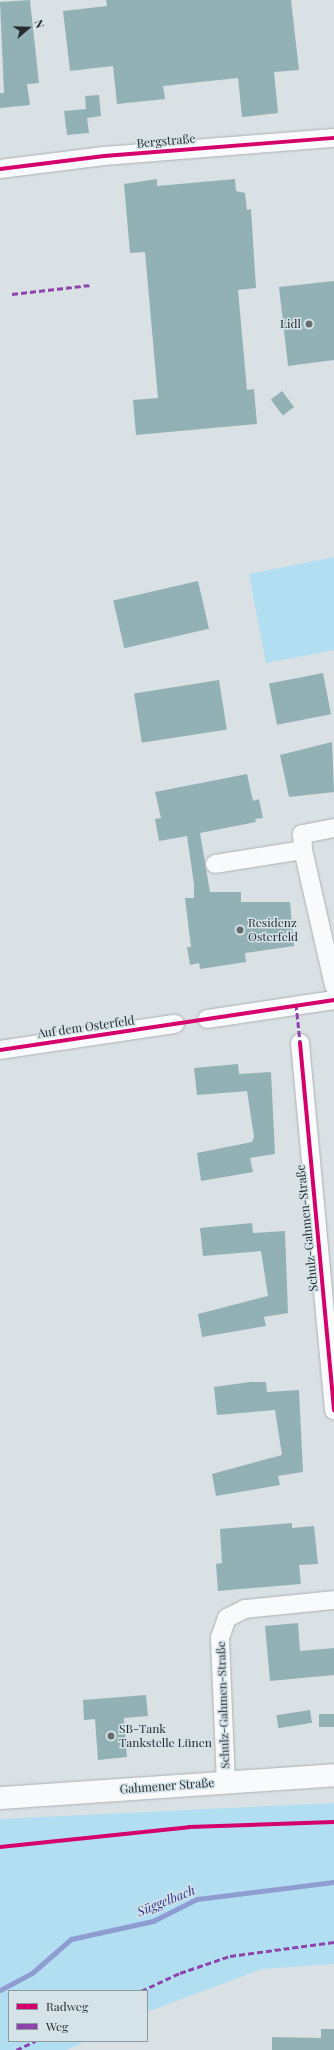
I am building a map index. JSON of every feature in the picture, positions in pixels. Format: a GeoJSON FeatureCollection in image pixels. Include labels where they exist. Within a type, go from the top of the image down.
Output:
{"type":"FeatureCollection","features":[{"type":"Feature","properties":{"kind":"main road","name":"Gahmener Straße"},"geometry":{"type":"LineString","coordinates":[[0,1798],[334,1775]]}},
{"type":"Feature","properties":{"kind":"street","name":"Bergstraße"},"geometry":{"type":"LineString","coordinates":[[0,168],[104,156],[334,138]]}},
{"type":"Feature","properties":{"kind":"street"},"geometry":{"type":"LineString","coordinates":[[334,828],[302,834],[302,850],[334,985]]}},
{"type":"Feature","properties":{"kind":"street"},"geometry":{"type":"LineString","coordinates":[[215,864],[302,850]]}},
{"type":"Feature","properties":{"kind":"street"},"geometry":{"type":"LineString","coordinates":[[206,1019],[334,1000]]}},
{"type":"Feature","properties":{"kind":"street","name":"Auf dem Osterfeld"},"geometry":{"type":"LineString","coordinates":[[0,1050],[175,1024]]}},
{"type":"Feature","properties":{"kind":"street","name":"Schulz-Gahmen-Straße"},"geometry":{"type":"LineString","coordinates":[[300,1044],[334,1410]]}},
{"type":"Feature","properties":{"kind":"street","name":"Schulz-Gahmen-Straße"},"geometry":{"type":"LineString","coordinates":[[226,1783],[220,1638],[227,1618],[245,1609],[334,1600]]}},
{"type":"Feature","properties":{"kind":"shaded area"},"geometry":{"type":"Polygon","coordinates":[[[334,557],[334,650],[266,663],[249,574],[334,557]]]}},
{"type":"Feature","properties":{"kind":"shaded area"},"geometry":{"type":"Polygon","coordinates":[[[334,1803],[334,1964],[262,1969],[148,2012],[148,1990],[8,1990],[8,2042],[83,2042],[67,2050],[0,2050],[0,1819],[334,1803]]]}},
{"type":"Feature","properties":{"kind":"building"},"geometry":{"type":"Polygon","coordinates":[[[30,0],[39,83],[27,84],[30,105],[0,108],[0,93],[4,93],[0,2],[30,0]]]}},
{"type":"Feature","properties":{"kind":"building"},"geometry":{"type":"Polygon","coordinates":[[[106,0],[291,0],[299,70],[274,72],[278,113],[242,117],[238,78],[163,86],[165,99],[117,104],[113,66],[70,71],[63,11],[107,6],[106,0]]]}},
{"type":"Feature","properties":{"kind":"building"},"geometry":{"type":"Polygon","coordinates":[[[99,95],[101,116],[87,118],[89,133],[67,135],[64,111],[86,109],[85,96],[99,95]]]}},
{"type":"Feature","properties":{"kind":"building"},"geometry":{"type":"Polygon","coordinates":[[[157,179],[157,186],[235,179],[236,191],[245,193],[247,210],[251,209],[256,288],[238,290],[247,390],[254,389],[257,424],[136,435],[133,400],[158,398],[145,252],[130,253],[124,184],[157,179]]]}},
{"type":"Feature","properties":{"kind":"building","name":"Lidl"},"geometry":{"type":"Polygon","coordinates":[[[334,281],[334,360],[288,366],[279,287],[334,281]]]}},
{"type":"Feature","properties":{"kind":"building"},"geometry":{"type":"Polygon","coordinates":[[[282,391],[294,407],[283,415],[271,399],[282,391]]]}},
{"type":"Feature","properties":{"kind":"building"},"geometry":{"type":"Polygon","coordinates":[[[198,581],[209,629],[124,648],[113,601],[198,581]]]}},
{"type":"Feature","properties":{"kind":"building"},"geometry":{"type":"Polygon","coordinates":[[[323,673],[331,714],[277,725],[269,683],[323,673]]]}},
{"type":"Feature","properties":{"kind":"building"},"geometry":{"type":"Polygon","coordinates":[[[219,680],[227,729],[142,743],[134,693],[219,680]]]}},
{"type":"Feature","properties":{"kind":"building"},"geometry":{"type":"Polygon","coordinates":[[[332,742],[334,792],[289,797],[280,755],[332,742]]]}},
{"type":"Feature","properties":{"kind":"building"},"geometry":{"type":"Polygon","coordinates":[[[247,774],[253,801],[259,799],[263,818],[255,819],[256,822],[200,833],[210,892],[241,892],[241,902],[290,902],[294,946],[245,953],[246,962],[200,969],[199,963],[190,965],[187,947],[191,947],[185,898],[194,898],[194,884],[187,836],[159,841],[155,819],[161,818],[155,792],[247,774]]]}},
{"type":"Feature","properties":{"kind":"building"},"geometry":{"type":"Polygon","coordinates":[[[238,1064],[239,1074],[271,1072],[275,1154],[250,1158],[253,1172],[201,1181],[197,1153],[252,1142],[254,1137],[247,1091],[197,1095],[194,1068],[238,1064]]]}},
{"type":"Feature","properties":{"kind":"building"},"geometry":{"type":"Polygon","coordinates":[[[252,1223],[253,1233],[285,1231],[288,1313],[264,1317],[266,1326],[202,1337],[198,1314],[268,1296],[261,1251],[203,1256],[200,1228],[252,1223]]]}},
{"type":"Feature","properties":{"kind":"building"},"geometry":{"type":"Polygon","coordinates":[[[250,1382],[266,1382],[267,1392],[299,1390],[303,1472],[278,1476],[280,1485],[216,1496],[212,1474],[282,1455],[275,1410],[217,1415],[214,1387],[250,1382]]]}},
{"type":"Feature","properties":{"kind":"building"},"geometry":{"type":"Polygon","coordinates":[[[292,1523],[292,1528],[314,1526],[318,1564],[299,1565],[301,1584],[218,1591],[216,1564],[222,1563],[220,1529],[292,1523]]]}},
{"type":"Feature","properties":{"kind":"building"},"geometry":{"type":"Polygon","coordinates":[[[298,1623],[300,1651],[334,1648],[334,1675],[270,1681],[265,1626],[298,1623]]]}},
{"type":"Feature","properties":{"kind":"building"},"geometry":{"type":"Polygon","coordinates":[[[146,1695],[148,1716],[124,1718],[127,1757],[98,1760],[95,1719],[84,1720],[83,1700],[146,1695]]]}},
{"type":"Feature","properties":{"kind":"building"},"geometry":{"type":"Polygon","coordinates":[[[310,1710],[312,1723],[278,1728],[276,1715],[310,1710]]]}},
{"type":"Feature","properties":{"kind":"building"},"geometry":{"type":"Polygon","coordinates":[[[319,1714],[334,1714],[334,1727],[319,1727],[319,1714]]]}},
{"type":"Feature","properties":{"kind":"building"},"geometry":{"type":"Polygon","coordinates":[[[321,2029],[334,2029],[334,2050],[272,2050],[272,2037],[321,2038],[321,2029]]]}},
{"type":"Feature","properties":{"kind":"waterway","name":"Süggelbach"},"geometry":{"type":"LineString","coordinates":[[0,1990],[32,1973],[71,1939],[153,1921],[197,1899],[334,1882]]}},
{"type":"Feature","properties":{"kind":"marked path"},"geometry":{"type":"LineString","coordinates":[[12,294],[90,285]]}},
{"type":"Feature","properties":{"kind":"marked path"},"geometry":{"type":"LineString","coordinates":[[296,1004],[300,1043]]}},
{"type":"Feature","properties":{"kind":"marked path"},"geometry":{"type":"LineString","coordinates":[[143,1990],[180,1973],[230,1956],[334,1942]]}},
{"type":"Feature","properties":{"kind":"marked path"},"geometry":{"type":"LineString","coordinates":[[16,2050],[33,2042]]}},
{"type":"Feature","properties":{"kind":"cycle path"},"geometry":{"type":"LineString","coordinates":[[0,169],[104,156],[334,138]]}},
{"type":"Feature","properties":{"kind":"cycle path"},"geometry":{"type":"LineString","coordinates":[[0,1050],[334,1000]]}},
{"type":"Feature","properties":{"kind":"cycle path"},"geometry":{"type":"LineString","coordinates":[[300,1043],[334,1410]]}},
{"type":"Feature","properties":{"kind":"cycle path"},"geometry":{"type":"LineString","coordinates":[[0,1847],[189,1827],[334,1822]]}},
{"type":"Feature","properties":{"kind":"place","name":"Lidl"},"geometry":{"type":"Point","coordinates":[309,324]}},
{"type":"Feature","properties":{"kind":"place","name":"Residenz Osterfeld"},"geometry":{"type":"Point","coordinates":[240,930]}},
{"type":"Feature","properties":{"kind":"place","name":"SB-Tank Tankstelle Lünen"},"geometry":{"type":"Point","coordinates":[111,1736]}}]}
